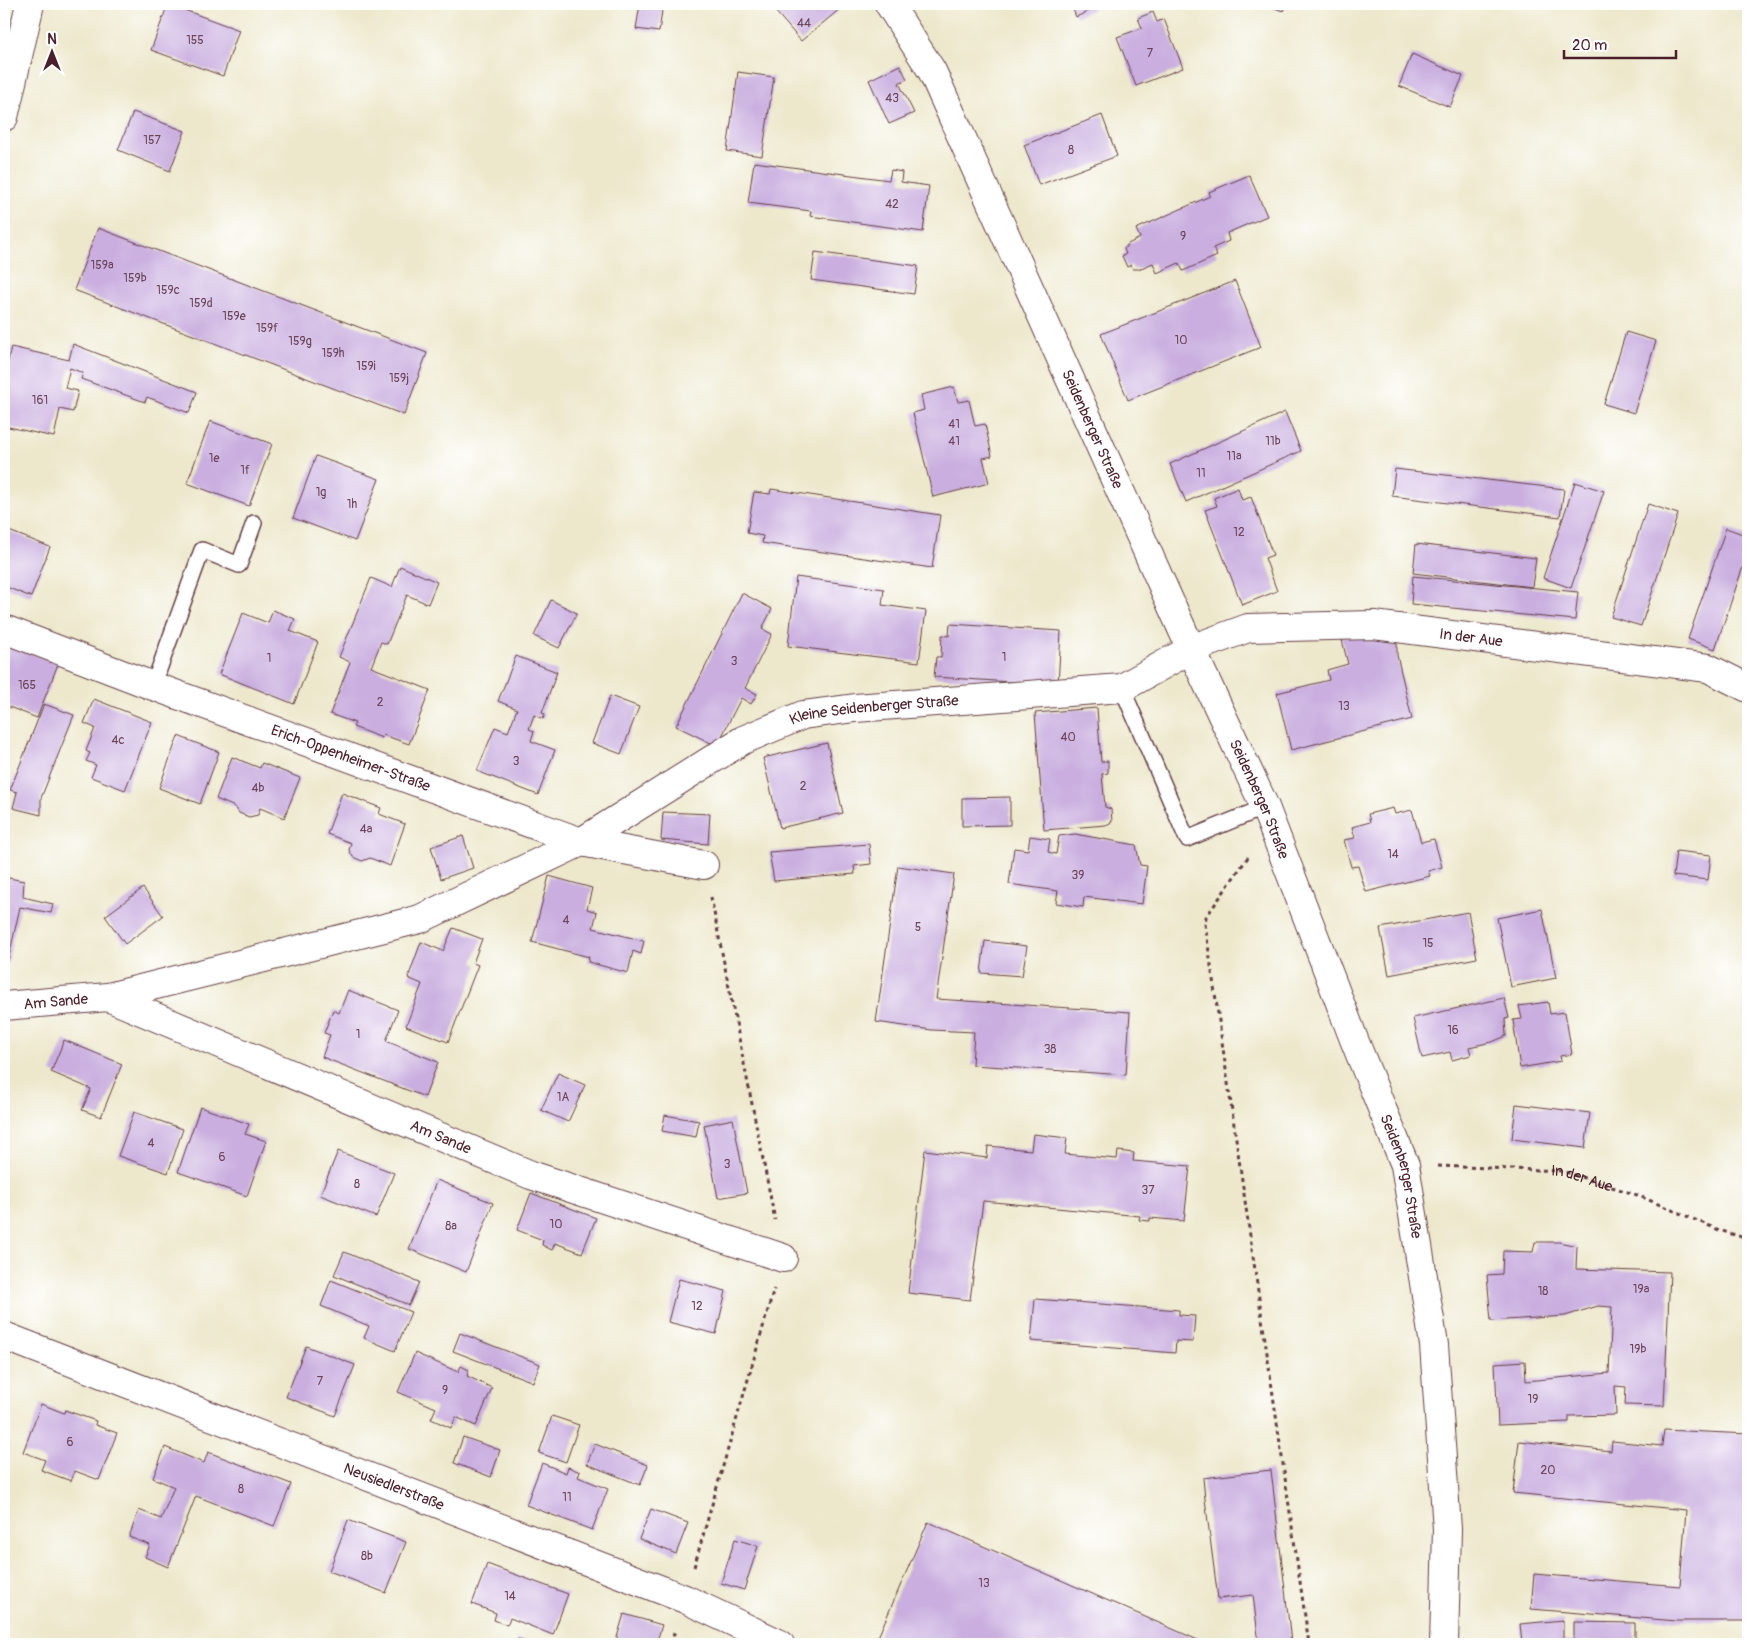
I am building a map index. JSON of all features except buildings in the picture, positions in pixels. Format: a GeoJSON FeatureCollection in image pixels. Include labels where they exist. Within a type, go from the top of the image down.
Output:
{"type":"FeatureCollection","features":[{"type":"Feature","properties":{"kind":"street"},"geometry":{"type":"LineString","coordinates":[[4,117],[30,4]]}},
{"type":"Feature","properties":{"kind":"street","name":"Seidenberger Straße"},"geometry":{"type":"LineString","coordinates":[[889,4],[932,71],[1191,649],[1268,815],[1355,1042],[1405,1165],[1434,1345],[1447,1529],[1444,1644]]}},
{"type":"Feature","properties":{"kind":"street","name":"In der Aue"},"geometry":{"type":"LineString","coordinates":[[1191,649],[1248,628],[1374,626],[1708,668],[1748,688]]}},
{"type":"Feature","properties":{"kind":"street","name":"Erich-Oppenheimer-Straße"},"geometry":{"type":"LineString","coordinates":[[4,629],[153,686],[581,842],[704,865]]}},
{"type":"Feature","properties":{"kind":"street","name":"Kleine Seidenberger Straße"},"geometry":{"type":"LineString","coordinates":[[581,842],[743,740],[804,715],[855,708],[1122,688],[1191,649]]}},
{"type":"Feature","properties":{"kind":"street","name":"Am Sande"},"geometry":{"type":"LineString","coordinates":[[4,1006],[108,997],[420,919],[581,842]]}},
{"type":"Feature","properties":{"kind":"street","name":"Am Sande"},"geometry":{"type":"LineString","coordinates":[[108,997],[531,1175],[783,1258]]}},
{"type":"Feature","properties":{"kind":"street","name":"Neusiedlerstraße"},"geometry":{"type":"LineString","coordinates":[[4,1336],[685,1599],[780,1644]]}},
{"type":"Feature","properties":{"kind":"lane"},"geometry":{"type":"LineString","coordinates":[[153,686],[202,550],[239,565],[254,523]]}},
{"type":"Feature","properties":{"kind":"lane"},"geometry":{"type":"LineString","coordinates":[[1122,688],[1187,839],[1268,815]]}},
{"type":"Feature","properties":{"kind":"path"},"geometry":{"type":"LineString","coordinates":[[1268,815],[1206,917],[1205,924],[1309,1644]]}},
{"type":"Feature","properties":{"kind":"path","name":"In der Aue"},"geometry":{"type":"LineString","coordinates":[[1405,1165],[1562,1171],[1637,1195],[1719,1230],[1748,1239]]}},
{"type":"Feature","properties":{"kind":"green space"},"geometry":{"type":"Polygon","coordinates":[[[1743,936],[1748,936],[1748,1057],[1743,936]]]}}]}
